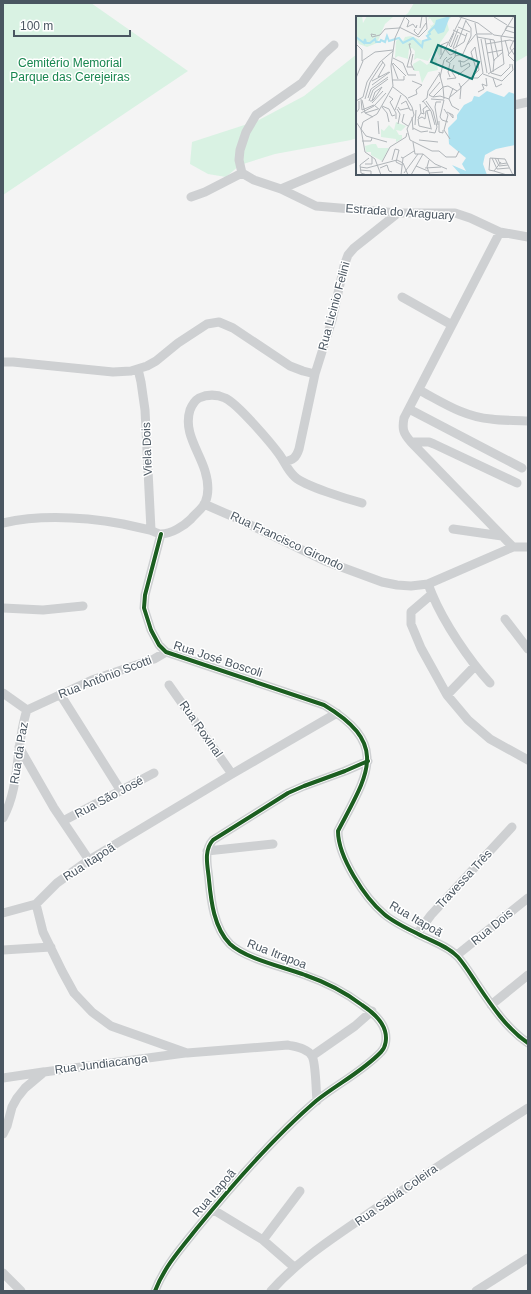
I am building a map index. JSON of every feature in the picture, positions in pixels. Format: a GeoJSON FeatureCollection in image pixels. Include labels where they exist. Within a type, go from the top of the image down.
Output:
{"type":"FeatureCollection","features":[{"type":"Feature","properties":{"kind":"street"},"geometry":{"type":"LineString","coordinates":[[191,197],[242,173],[239,160],[240,150],[246,132],[256,115],[302,83],[323,55],[334,45]]}},
{"type":"Feature","properties":{"kind":"street"},"geometry":{"type":"LineString","coordinates":[[515,104],[528,102]]}},
{"type":"Feature","properties":{"kind":"street"},"geometry":{"type":"LineString","coordinates":[[280,189],[356,157]]}},
{"type":"Feature","properties":{"kind":"street","name":"Estrada do Araguary"},"geometry":{"type":"LineString","coordinates":[[242,173],[254,180],[280,189],[316,206],[398,214],[455,213],[470,218],[500,232],[528,237]]}},
{"type":"Feature","properties":{"kind":"street","name":"Rua Licinio Felini"},"geometry":{"type":"LineString","coordinates":[[284,462],[292,461],[299,450],[315,374],[332,320],[344,266],[348,256],[354,248],[398,214]]}},
{"type":"Feature","properties":{"kind":"street"},"geometry":{"type":"LineString","coordinates":[[500,232],[404,418],[402,428],[404,434],[411,442],[513,547]]}},
{"type":"Feature","properties":{"kind":"street"},"geometry":{"type":"LineString","coordinates":[[402,297],[452,324]]}},
{"type":"Feature","properties":{"kind":"street"},"geometry":{"type":"LineString","coordinates":[[3,362],[113,372],[138,369],[156,361],[201,327],[207,324],[219,322],[233,328],[290,366],[315,374]]}},
{"type":"Feature","properties":{"kind":"street","name":"Viela Dois"},"geometry":{"type":"LineString","coordinates":[[138,369],[145,410],[151,530]]}},
{"type":"Feature","properties":{"kind":"street"},"geometry":{"type":"LineString","coordinates":[[419,390],[453,408],[474,416],[489,419],[528,421]]}},
{"type":"Feature","properties":{"kind":"street"},"geometry":{"type":"LineString","coordinates":[[3,523],[54,516],[69,517],[109,522],[151,530],[161,534],[174,530],[187,523],[204,504],[207,495],[205,471],[191,439],[189,414],[192,404],[201,397],[215,394],[231,401],[279,454],[295,478],[362,503]]}},
{"type":"Feature","properties":{"kind":"street"},"geometry":{"type":"LineString","coordinates":[[409,409],[522,468]]}},
{"type":"Feature","properties":{"kind":"street"},"geometry":{"type":"LineString","coordinates":[[411,442],[429,442],[517,483]]}},
{"type":"Feature","properties":{"kind":"street","name":"Rua Francisco Girondo"},"geometry":{"type":"LineString","coordinates":[[204,504],[325,561],[382,582],[397,585],[411,586],[428,584],[513,547],[528,547]]}},
{"type":"Feature","properties":{"kind":"street"},"geometry":{"type":"LineString","coordinates":[[453,529],[502,536]]}},
{"type":"Feature","properties":{"kind":"street","name":"Rua José Boscoli"},"geometry":{"type":"LineString","coordinates":[[161,534],[145,595],[144,608],[151,630],[159,644],[166,652],[305,698],[324,705],[337,713]]}},
{"type":"Feature","properties":{"kind":"street"},"geometry":{"type":"LineString","coordinates":[[428,584],[438,608],[475,666],[490,683]]}},
{"type":"Feature","properties":{"kind":"street"},"geometry":{"type":"LineString","coordinates":[[432,594],[411,612],[411,624],[421,648],[447,694],[468,720],[490,740],[528,760]]}},
{"type":"Feature","properties":{"kind":"street"},"geometry":{"type":"LineString","coordinates":[[3,608],[42,610],[83,606]]}},
{"type":"Feature","properties":{"kind":"street"},"geometry":{"type":"LineString","coordinates":[[505,620],[528,649]]}},
{"type":"Feature","properties":{"kind":"street","name":"Rua Antônio Scotti"},"geometry":{"type":"LineString","coordinates":[[27,710],[92,680],[154,659],[166,652]]}},
{"type":"Feature","properties":{"kind":"street"},"geometry":{"type":"LineString","coordinates":[[447,694],[475,666]]}},
{"type":"Feature","properties":{"kind":"street","name":"Rua Roxinal"},"geometry":{"type":"LineString","coordinates":[[169,685],[232,774]]}},
{"type":"Feature","properties":{"kind":"street"},"geometry":{"type":"LineString","coordinates":[[3,694],[27,710]]}},
{"type":"Feature","properties":{"kind":"street"},"geometry":{"type":"LineString","coordinates":[[60,694],[121,791]]}},
{"type":"Feature","properties":{"kind":"street","name":"Rua da Paz"},"geometry":{"type":"LineString","coordinates":[[3,818],[12,797],[20,736],[27,710]]}},
{"type":"Feature","properties":{"kind":"street"},"geometry":{"type":"LineString","coordinates":[[273,844],[207,851],[209,844],[213,840],[288,794],[304,786],[368,761],[367,750],[360,736],[349,723],[337,713]]}},
{"type":"Feature","properties":{"kind":"street","name":"Rua Itapoã"},"geometry":{"type":"LineString","coordinates":[[36,904],[57,883],[90,860],[232,774],[337,713]]}},
{"type":"Feature","properties":{"kind":"street","name":"Rua São José"},"geometry":{"type":"LineString","coordinates":[[19,747],[54,808],[90,860]]}},
{"type":"Feature","properties":{"kind":"street","name":"Rua Itapoã"},"geometry":{"type":"LineString","coordinates":[[368,761],[366,772],[338,831],[338,837],[346,861],[365,894],[385,915],[457,955],[491,1005],[506,1023],[528,1043]]}},
{"type":"Feature","properties":{"kind":"street","name":"Rua São José"},"geometry":{"type":"LineString","coordinates":[[63,821],[154,773]]}},
{"type":"Feature","properties":{"kind":"street","name":"Travessa Três"},"geometry":{"type":"LineString","coordinates":[[417,934],[431,915],[512,827]]}},
{"type":"Feature","properties":{"kind":"street","name":"Rua Itrapoa"},"geometry":{"type":"LineString","coordinates":[[207,851],[215,918],[230,944],[248,956],[304,974],[330,985],[372,1011],[385,1030],[386,1041],[382,1051],[365,1066],[317,1101]]}},
{"type":"Feature","properties":{"kind":"street","name":"Rua Dois"},"geometry":{"type":"LineString","coordinates":[[457,955],[528,898]]}},
{"type":"Feature","properties":{"kind":"street"},"geometry":{"type":"LineString","coordinates":[[3,913],[36,904],[39,918],[51,947],[74,993],[92,1012],[111,1026],[187,1053],[288,1045],[300,1048],[312,1056],[317,1101]]}},
{"type":"Feature","properties":{"kind":"street"},"geometry":{"type":"LineString","coordinates":[[3,950],[51,947]]}},
{"type":"Feature","properties":{"kind":"street"},"geometry":{"type":"LineString","coordinates":[[491,1005],[528,975]]}},
{"type":"Feature","properties":{"kind":"street"},"geometry":{"type":"LineString","coordinates":[[312,1056],[355,1026],[372,1011]]}},
{"type":"Feature","properties":{"kind":"street","name":"Rua Jundiacanga"},"geometry":{"type":"LineString","coordinates":[[3,1134],[7,1126],[12,1107],[17,1098],[25,1088],[44,1072],[187,1053]]}},
{"type":"Feature","properties":{"kind":"street"},"geometry":{"type":"LineString","coordinates":[[3,1078],[44,1072]]}},
{"type":"Feature","properties":{"kind":"street","name":"Rua Itapoã"},"geometry":{"type":"LineString","coordinates":[[155,1291],[158,1282],[170,1263],[212,1209],[263,1153],[317,1101]]}},
{"type":"Feature","properties":{"kind":"street","name":"Rua Sabiá Coleira"},"geometry":{"type":"LineString","coordinates":[[271,1291],[294,1267],[362,1218],[528,1108]]}},
{"type":"Feature","properties":{"kind":"street"},"geometry":{"type":"LineString","coordinates":[[263,1240],[300,1191]]}},
{"type":"Feature","properties":{"kind":"street"},"geometry":{"type":"LineString","coordinates":[[212,1209],[263,1240],[294,1267]]}},
{"type":"Feature","properties":{"kind":"street"},"geometry":{"type":"LineString","coordinates":[[476,1291],[528,1258]]}},
{"type":"Feature","properties":{"kind":"street"},"geometry":{"type":"LineString","coordinates":[[3,1273],[18,1290]]}},
{"type":"Feature","properties":{"kind":"street"},"geometry":{"type":"LineString","coordinates":[[489,1283],[495,1291]]}},
{"type":"Feature","properties":{"kind":"green space","name":"Cemitério Memorial Parque das Cerejeiras"},"geometry":{"type":"Polygon","coordinates":[[[3,3],[91,3],[188,71],[3,195],[3,3]]]}},
{"type":"Feature","properties":{"kind":"green space"},"geometry":{"type":"Polygon","coordinates":[[[414,3],[528,3],[528,55],[515,62],[515,16],[404,16],[408,13],[414,3]]]}},
{"type":"Feature","properties":{"kind":"green space"},"geometry":{"type":"Polygon","coordinates":[[[356,55],[356,138],[275,154],[240,165],[226,177],[208,174],[190,164],[192,142],[257,121],[304,96],[356,55]]]}},
{"type":"Feature","properties":{"kind":"cycle path"},"geometry":{"type":"LineString","coordinates":[[161,534],[145,595],[144,608],[151,630],[159,645],[166,652],[324,705],[345,720],[359,734],[366,748],[367,762],[364,777],[338,831],[339,841],[343,853],[354,876],[369,898],[388,917],[405,928],[454,953],[466,967],[500,1016],[513,1031],[528,1043]]}},
{"type":"Feature","properties":{"kind":"cycle path"},"geometry":{"type":"LineString","coordinates":[[155,1291],[168,1265],[254,1161],[284,1130],[316,1101],[366,1066],[384,1048],[386,1042],[384,1027],[372,1013],[355,1000],[320,981],[255,958],[230,944],[220,930],[214,914],[207,859],[208,849],[213,840],[288,793],[368,761]]}}]}
